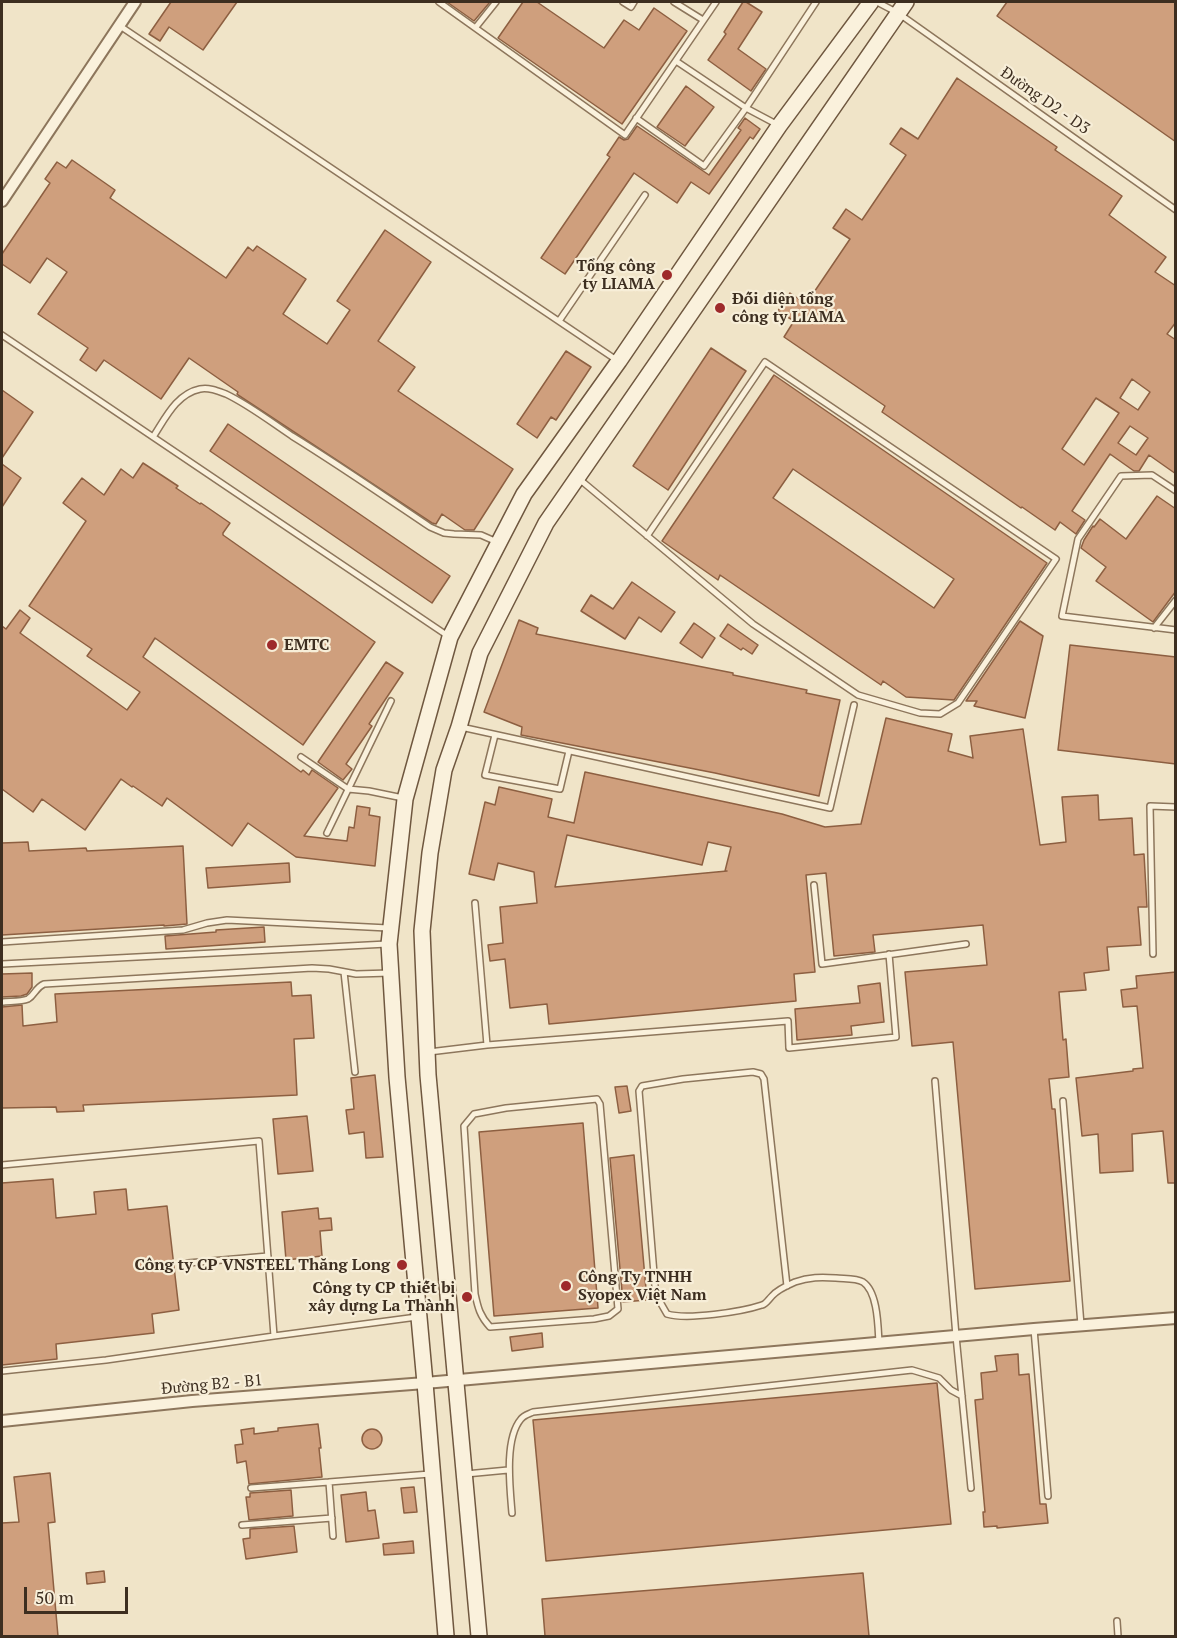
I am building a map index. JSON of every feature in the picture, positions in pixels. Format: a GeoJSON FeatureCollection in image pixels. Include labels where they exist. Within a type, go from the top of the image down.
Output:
{"type":"FeatureCollection","features":[{"type":"Feature","properties":{"kind":"street"},"geometry":{"type":"LineString","coordinates":[[2,201],[135,2]]}},
{"type":"Feature","properties":{"kind":"street"},"geometry":{"type":"LineString","coordinates":[[446,1636],[397,1077],[389,944],[405,799],[450,637],[524,494],[619,362],[779,126],[871,2]]}},
{"type":"Feature","properties":{"kind":"street"},"geometry":{"type":"LineString","coordinates":[[480,1636],[428,1075],[422,931],[430,853],[444,770],[480,653],[546,522],[902,7]]}},
{"type":"Feature","properties":{"kind":"street","name":"Đường B2 - B1"},"geometry":{"type":"LineString","coordinates":[[2,1421],[192,1401],[1176,1318]]}},
{"type":"Feature","properties":{"kind":"lane"},"geometry":{"type":"LineString","coordinates":[[439,2],[625,135],[716,2]]}},
{"type":"Feature","properties":{"kind":"lane"},"geometry":{"type":"LineString","coordinates":[[476,27],[496,2]]}},
{"type":"Feature","properties":{"kind":"lane"},"geometry":{"type":"LineString","coordinates":[[623,2],[631,7],[634,2]]}},
{"type":"Feature","properties":{"kind":"lane"},"geometry":{"type":"LineString","coordinates":[[674,2],[703,20]]}},
{"type":"Feature","properties":{"kind":"lane"},"geometry":{"type":"LineString","coordinates":[[636,118],[704,166],[746,108],[816,2]]}},
{"type":"Feature","properties":{"kind":"lane","name":"Đường D2 - D3"},"geometry":{"type":"LineString","coordinates":[[877,2],[902,7],[1176,210]]}},
{"type":"Feature","properties":{"kind":"lane"},"geometry":{"type":"LineString","coordinates":[[118,26],[619,362]]}},
{"type":"Feature","properties":{"kind":"lane"},"geometry":{"type":"LineString","coordinates":[[676,61],[746,108],[779,126]]}},
{"type":"Feature","properties":{"kind":"lane"},"geometry":{"type":"LineString","coordinates":[[560,321],[645,195]]}},
{"type":"Feature","properties":{"kind":"lane"},"geometry":{"type":"LineString","coordinates":[[2,335],[450,637]]}},
{"type":"Feature","properties":{"kind":"lane"},"geometry":{"type":"LineString","coordinates":[[578,477],[647,536],[753,624],[858,695],[920,713],[940,714],[958,703],[1056,559],[765,362],[647,536]]}},
{"type":"Feature","properties":{"kind":"lane"},"geometry":{"type":"LineString","coordinates":[[153,437],[174,405],[188,394],[200,389],[211,388],[256,412],[430,527],[454,534],[481,535],[499,543]]}},
{"type":"Feature","properties":{"kind":"lane"},"geometry":{"type":"LineString","coordinates":[[1176,491],[1152,475],[1121,476],[1078,538],[1062,616],[1176,630]]}},
{"type":"Feature","properties":{"kind":"lane"},"geometry":{"type":"LineString","coordinates":[[1154,628],[1176,600]]}},
{"type":"Feature","properties":{"kind":"lane"},"geometry":{"type":"LineString","coordinates":[[327,832],[392,701]]}},
{"type":"Feature","properties":{"kind":"lane"},"geometry":{"type":"LineString","coordinates":[[459,727],[830,808],[854,705]]}},
{"type":"Feature","properties":{"kind":"lane"},"geometry":{"type":"LineString","coordinates":[[495,735],[485,776],[560,789],[569,751]]}},
{"type":"Feature","properties":{"kind":"lane"},"geometry":{"type":"LineString","coordinates":[[301,757],[348,789],[405,799]]}},
{"type":"Feature","properties":{"kind":"lane"},"geometry":{"type":"LineString","coordinates":[[1153,954],[1150,806],[1176,807]]}},
{"type":"Feature","properties":{"kind":"lane"},"geometry":{"type":"LineString","coordinates":[[814,885],[822,964],[966,944]]}},
{"type":"Feature","properties":{"kind":"lane"},"geometry":{"type":"LineString","coordinates":[[475,903],[487,1045]]}},
{"type":"Feature","properties":{"kind":"lane"},"geometry":{"type":"LineString","coordinates":[[2,942],[183,930],[227,920],[390,928]]}},
{"type":"Feature","properties":{"kind":"lane"},"geometry":{"type":"LineString","coordinates":[[2,964],[389,944]]}},
{"type":"Feature","properties":{"kind":"lane"},"geometry":{"type":"LineString","coordinates":[[428,1052],[487,1045],[788,1021],[789,1048],[896,1037],[889,954]]}},
{"type":"Feature","properties":{"kind":"lane"},"geometry":{"type":"LineString","coordinates":[[2,1002],[26,1000],[39,986],[44,984],[312,968],[356,974],[391,973]]}},
{"type":"Feature","properties":{"kind":"lane"},"geometry":{"type":"LineString","coordinates":[[344,972],[355,1072]]}},
{"type":"Feature","properties":{"kind":"lane"},"geometry":{"type":"LineString","coordinates":[[787,1286],[764,1079],[761,1074],[753,1072],[642,1086],[639,1091],[655,1286],[656,1295],[667,1314],[675,1316],[708,1315],[764,1305],[773,1294],[787,1286],[815,1276],[862,1282],[869,1290],[876,1308],[879,1343]]}},
{"type":"Feature","properties":{"kind":"lane"},"geometry":{"type":"LineString","coordinates":[[935,1081],[971,1488]]}},
{"type":"Feature","properties":{"kind":"lane"},"geometry":{"type":"LineString","coordinates":[[597,1099],[600,1104],[618,1309],[609,1316],[490,1327],[478,1312],[464,1126],[474,1114],[506,1108],[597,1099]]}},
{"type":"Feature","properties":{"kind":"lane"},"geometry":{"type":"LineString","coordinates":[[1063,1101],[1081,1325]]}},
{"type":"Feature","properties":{"kind":"lane"},"geometry":{"type":"LineString","coordinates":[[2,1165],[259,1141],[274,1336]]}},
{"type":"Feature","properties":{"kind":"lane"},"geometry":{"type":"LineString","coordinates":[[188,1263],[268,1256]]}},
{"type":"Feature","properties":{"kind":"lane"},"geometry":{"type":"LineString","coordinates":[[2,1371],[106,1360],[418,1317]]}},
{"type":"Feature","properties":{"kind":"lane"},"geometry":{"type":"LineString","coordinates":[[1034,1329],[1047,1496]]}},
{"type":"Feature","properties":{"kind":"lane"},"geometry":{"type":"LineString","coordinates":[[512,1513],[508,1470],[513,1439],[517,1425],[523,1416],[533,1412],[912,1370],[939,1378],[951,1390],[962,1396]]}},
{"type":"Feature","properties":{"kind":"lane"},"geometry":{"type":"LineString","coordinates":[[464,1474],[508,1470]]}},
{"type":"Feature","properties":{"kind":"lane"},"geometry":{"type":"LineString","coordinates":[[251,1488],[432,1474]]}},
{"type":"Feature","properties":{"kind":"lane"},"geometry":{"type":"LineString","coordinates":[[329,1482],[333,1536]]}},
{"type":"Feature","properties":{"kind":"lane"},"geometry":{"type":"LineString","coordinates":[[242,1525],[332,1518]]}},
{"type":"Feature","properties":{"kind":"lane"},"geometry":{"type":"LineString","coordinates":[[1117,1621],[1118,1636]]}},
{"type":"Feature","properties":{"kind":"building"},"geometry":{"type":"Polygon","coordinates":[[[171,2],[237,2],[203,50],[169,27],[160,41],[149,34],[171,2]]]}},
{"type":"Feature","properties":{"kind":"building"},"geometry":{"type":"Polygon","coordinates":[[[447,2],[490,2],[474,21],[447,2]]]}},
{"type":"Feature","properties":{"kind":"building"},"geometry":{"type":"Polygon","coordinates":[[[523,2],[537,2],[604,48],[624,20],[639,30],[654,8],[687,31],[622,124],[498,38],[523,2]]]}},
{"type":"Feature","properties":{"kind":"building"},"geometry":{"type":"Polygon","coordinates":[[[743,2],[762,12],[738,49],[766,69],[751,91],[708,60],[726,34],[724,32],[743,2]]]}},
{"type":"Feature","properties":{"kind":"building"},"geometry":{"type":"Polygon","coordinates":[[[1007,2],[1176,2],[1176,142],[997,16],[1007,2]]]}},
{"type":"Feature","properties":{"kind":"building"},"geometry":{"type":"Polygon","coordinates":[[[957,78],[1057,147],[1055,150],[1122,196],[1109,215],[1166,257],[1155,272],[1176,286],[1176,322],[1167,334],[1176,340],[1176,474],[1149,455],[1139,471],[1134,471],[1110,454],[1072,511],[1085,520],[1076,534],[1060,522],[1055,530],[1021,508],[882,412],[885,406],[784,337],[794,321],[778,311],[790,293],[806,304],[850,239],[833,228],[846,209],[862,220],[906,155],[890,144],[901,128],[918,139],[957,78]],[[1132,379],[1120,398],[1138,410],[1150,392],[1132,379]],[[1096,398],[1062,449],[1084,465],[1119,413],[1096,398]],[[1130,426],[1118,443],[1136,455],[1148,438],[1130,426]]]}},
{"type":"Feature","properties":{"kind":"building"},"geometry":{"type":"Polygon","coordinates":[[[686,86],[714,107],[685,146],[657,127],[686,86]]]}},
{"type":"Feature","properties":{"kind":"building"},"geometry":{"type":"Polygon","coordinates":[[[745,118],[760,129],[753,139],[750,137],[709,194],[691,182],[677,203],[634,173],[565,274],[541,258],[610,157],[607,155],[619,137],[624,140],[628,139],[637,126],[709,175],[741,130],[738,128],[745,118]]]}},
{"type":"Feature","properties":{"kind":"building"},"geometry":{"type":"Polygon","coordinates":[[[72,160],[115,190],[110,198],[226,278],[248,247],[253,251],[257,246],[306,279],[283,314],[327,344],[350,310],[337,301],[385,230],[431,262],[378,341],[415,367],[398,391],[513,469],[474,530],[465,530],[442,514],[436,524],[432,523],[238,395],[238,392],[189,358],[161,399],[104,360],[96,371],[80,360],[88,348],[38,314],[67,272],[47,258],[30,283],[2,264],[2,254],[50,183],[45,179],[57,162],[66,168],[72,160]]]}},
{"type":"Feature","properties":{"kind":"building"},"geometry":{"type":"Polygon","coordinates":[[[711,348],[746,371],[668,490],[633,466],[711,348]]]}},
{"type":"Feature","properties":{"kind":"building"},"geometry":{"type":"Polygon","coordinates":[[[566,351],[591,367],[556,420],[551,417],[537,438],[517,424],[566,351]]]}},
{"type":"Feature","properties":{"kind":"building"},"geometry":{"type":"Polygon","coordinates":[[[774,375],[1047,563],[954,700],[906,697],[883,681],[881,685],[720,575],[718,580],[662,541],[774,375]],[[793,469],[773,498],[934,608],[954,579],[793,469]]]}},
{"type":"Feature","properties":{"kind":"building"},"geometry":{"type":"Polygon","coordinates":[[[2,390],[33,412],[2,458],[2,390]]]}},
{"type":"Feature","properties":{"kind":"building"},"geometry":{"type":"Polygon","coordinates":[[[228,424],[450,576],[432,603],[210,451],[228,424]]]}},
{"type":"Feature","properties":{"kind":"building"},"geometry":{"type":"Polygon","coordinates":[[[143,463],[178,486],[176,488],[230,523],[223,535],[375,642],[303,745],[155,638],[143,657],[301,772],[303,770],[309,775],[312,770],[338,788],[304,836],[347,841],[349,827],[354,828],[357,806],[370,808],[369,815],[380,817],[375,866],[296,857],[248,823],[232,846],[167,798],[162,806],[121,779],[85,830],[42,799],[33,812],[2,789],[2,626],[6,629],[20,610],[30,618],[20,633],[127,710],[140,692],[87,656],[92,649],[29,606],[86,521],[63,503],[82,478],[104,495],[121,469],[133,478],[143,463]]]}},
{"type":"Feature","properties":{"kind":"building"},"geometry":{"type":"Polygon","coordinates":[[[2,464],[21,478],[2,507],[2,464]]]}},
{"type":"Feature","properties":{"kind":"building"},"geometry":{"type":"Polygon","coordinates":[[[1157,496],[1176,509],[1176,591],[1153,622],[1096,581],[1106,567],[1081,548],[1093,526],[1100,519],[1126,539],[1157,496]]]}},
{"type":"Feature","properties":{"kind":"building"},"geometry":{"type":"Polygon","coordinates":[[[632,582],[675,612],[661,632],[639,617],[625,639],[581,611],[591,595],[613,609],[632,582]]]}},
{"type":"Feature","properties":{"kind":"building"},"geometry":{"type":"Polygon","coordinates":[[[519,620],[538,628],[536,634],[733,673],[733,675],[807,690],[806,693],[840,700],[819,796],[521,735],[522,727],[484,712],[519,620]]]}},
{"type":"Feature","properties":{"kind":"building"},"geometry":{"type":"Polygon","coordinates":[[[1020,621],[1043,636],[1025,718],[974,706],[977,701],[966,701],[1020,621]]]}},
{"type":"Feature","properties":{"kind":"building"},"geometry":{"type":"Polygon","coordinates":[[[694,623],[715,638],[702,658],[680,643],[694,623]]]}},
{"type":"Feature","properties":{"kind":"building"},"geometry":{"type":"Polygon","coordinates":[[[728,624],[758,645],[752,654],[743,648],[741,650],[720,636],[728,624]]]}},
{"type":"Feature","properties":{"kind":"building"},"geometry":{"type":"Polygon","coordinates":[[[1070,645],[1176,657],[1176,764],[1058,750],[1070,645]]]}},
{"type":"Feature","properties":{"kind":"building"},"geometry":{"type":"Polygon","coordinates":[[[386,662],[403,673],[369,724],[372,726],[346,764],[352,769],[343,780],[318,762],[386,662]]]}},
{"type":"Feature","properties":{"kind":"building"},"geometry":{"type":"Polygon","coordinates":[[[886,718],[952,734],[948,751],[973,758],[970,736],[1023,729],[1040,845],[1066,842],[1062,797],[1098,795],[1099,820],[1132,818],[1134,855],[1144,854],[1147,907],[1138,907],[1141,945],[1107,947],[1109,970],[1084,973],[1086,990],[1059,992],[1069,1077],[1049,1079],[1052,1109],[1055,1109],[1070,1281],[975,1289],[953,1042],[912,1046],[905,972],[987,965],[983,925],[873,935],[875,952],[834,956],[826,873],[806,875],[815,972],[794,974],[796,1001],[549,1024],[547,1004],[510,1008],[505,959],[490,961],[488,945],[503,943],[500,907],[537,903],[534,872],[498,863],[494,880],[469,874],[485,802],[495,805],[499,787],[552,799],[548,817],[574,823],[585,772],[782,814],[825,827],[861,824],[886,718]],[[567,835],[555,887],[727,871],[725,871],[731,847],[708,842],[702,865],[567,835]]]}},
{"type":"Feature","properties":{"kind":"building"},"geometry":{"type":"Polygon","coordinates":[[[28,842],[29,851],[86,848],[87,851],[183,846],[187,924],[2,935],[2,843],[28,842]]]}},
{"type":"Feature","properties":{"kind":"building"},"geometry":{"type":"Polygon","coordinates":[[[289,863],[290,882],[208,888],[206,868],[289,863]]]}},
{"type":"Feature","properties":{"kind":"building"},"geometry":{"type":"Polygon","coordinates":[[[264,927],[265,942],[166,949],[165,936],[264,927]]]}},
{"type":"Feature","properties":{"kind":"building"},"geometry":{"type":"Polygon","coordinates":[[[1176,972],[1176,1183],[1168,1183],[1163,1131],[1132,1134],[1133,1171],[1100,1173],[1098,1134],[1082,1136],[1076,1078],[1143,1068],[1137,1006],[1123,1007],[1121,990],[1137,988],[1136,976],[1176,972]]]}},
{"type":"Feature","properties":{"kind":"building"},"geometry":{"type":"Polygon","coordinates":[[[32,973],[32,987],[27,994],[2,997],[2,974],[32,973]]]}},
{"type":"Feature","properties":{"kind":"building"},"geometry":{"type":"Polygon","coordinates":[[[291,982],[292,996],[311,995],[314,1038],[294,1039],[297,1095],[83,1105],[84,1111],[57,1112],[56,1107],[2,1108],[2,1007],[22,1005],[23,1026],[57,1022],[55,994],[291,982]]]}},
{"type":"Feature","properties":{"kind":"building"},"geometry":{"type":"Polygon","coordinates":[[[880,983],[884,1022],[851,1026],[852,1035],[797,1040],[795,1009],[860,1003],[858,986],[880,983]]]}},
{"type":"Feature","properties":{"kind":"building"},"geometry":{"type":"Polygon","coordinates":[[[375,1075],[383,1157],[366,1158],[364,1132],[349,1134],[346,1110],[354,1109],[351,1078],[375,1075]]]}},
{"type":"Feature","properties":{"kind":"building"},"geometry":{"type":"Polygon","coordinates":[[[627,1086],[631,1111],[619,1113],[615,1087],[627,1086]]]}},
{"type":"Feature","properties":{"kind":"building"},"geometry":{"type":"Polygon","coordinates":[[[307,1116],[313,1171],[278,1174],[273,1119],[307,1116]]]}},
{"type":"Feature","properties":{"kind":"building"},"geometry":{"type":"Polygon","coordinates":[[[583,1123],[598,1308],[494,1316],[479,1132],[583,1123]]]}},
{"type":"Feature","properties":{"kind":"building"},"geometry":{"type":"Polygon","coordinates":[[[634,1155],[647,1300],[623,1302],[610,1158],[634,1155]]]}},
{"type":"Feature","properties":{"kind":"building"},"geometry":{"type":"Polygon","coordinates":[[[53,1179],[56,1218],[96,1214],[94,1192],[126,1189],[128,1210],[167,1206],[179,1310],[152,1314],[154,1333],[56,1344],[57,1359],[2,1365],[2,1183],[53,1179]]]}},
{"type":"Feature","properties":{"kind":"building"},"geometry":{"type":"Polygon","coordinates":[[[318,1208],[319,1219],[331,1218],[332,1230],[320,1231],[322,1256],[286,1260],[282,1212],[318,1208]]]}},
{"type":"Feature","properties":{"kind":"building"},"geometry":{"type":"Polygon","coordinates":[[[542,1333],[543,1347],[512,1351],[510,1337],[542,1333]]]}},
{"type":"Feature","properties":{"kind":"building"},"geometry":{"type":"Polygon","coordinates":[[[1018,1354],[1019,1375],[1029,1374],[1040,1504],[1046,1504],[1048,1523],[997,1528],[997,1526],[984,1527],[983,1512],[985,1512],[975,1400],[983,1399],[981,1373],[997,1371],[995,1356],[1018,1354]]]}},
{"type":"Feature","properties":{"kind":"building"},"geometry":{"type":"Polygon","coordinates":[[[937,1383],[951,1524],[546,1561],[533,1420],[937,1383]]]}},
{"type":"Feature","properties":{"kind":"building"},"geometry":{"type":"Polygon","coordinates":[[[318,1424],[322,1477],[249,1484],[246,1461],[237,1463],[235,1445],[243,1444],[241,1430],[254,1428],[254,1434],[278,1431],[278,1428],[318,1424]]]}},
{"type":"Feature","properties":{"kind":"building"},"geometry":{"type":"Polygon","coordinates":[[[368,1429],[376,1429],[382,1435],[382,1443],[376,1449],[368,1449],[362,1443],[362,1435],[368,1429]]]}},
{"type":"Feature","properties":{"kind":"building"},"geometry":{"type":"Polygon","coordinates":[[[50,1473],[55,1522],[48,1523],[58,1636],[2,1636],[2,1523],[19,1522],[14,1477],[50,1473]]]}},
{"type":"Feature","properties":{"kind":"building"},"geometry":{"type":"Polygon","coordinates":[[[414,1487],[417,1512],[404,1513],[401,1488],[414,1487]]]}},
{"type":"Feature","properties":{"kind":"building"},"geometry":{"type":"Polygon","coordinates":[[[291,1490],[293,1516],[249,1520],[246,1497],[250,1497],[250,1493],[291,1490]]]}},
{"type":"Feature","properties":{"kind":"building"},"geometry":{"type":"Polygon","coordinates":[[[366,1492],[368,1511],[375,1510],[379,1538],[346,1542],[341,1495],[366,1492]]]}},
{"type":"Feature","properties":{"kind":"building"},"geometry":{"type":"Polygon","coordinates":[[[294,1526],[297,1552],[246,1559],[243,1539],[250,1538],[250,1529],[294,1526]]]}},
{"type":"Feature","properties":{"kind":"building"},"geometry":{"type":"Polygon","coordinates":[[[413,1541],[414,1553],[384,1555],[383,1544],[413,1541]]]}},
{"type":"Feature","properties":{"kind":"building"},"geometry":{"type":"Polygon","coordinates":[[[104,1571],[105,1582],[87,1584],[86,1573],[104,1571]]]}},
{"type":"Feature","properties":{"kind":"building"},"geometry":{"type":"Polygon","coordinates":[[[863,1573],[869,1636],[545,1636],[542,1599],[863,1573]]]}},
{"type":"Feature","properties":{"kind":"place","name":"Tổng công ty LIAMA"},"geometry":{"type":"Point","coordinates":[667,275]}},
{"type":"Feature","properties":{"kind":"place","name":"Đối diện tổng công ty LIAMA"},"geometry":{"type":"Point","coordinates":[720,308]}},
{"type":"Feature","properties":{"kind":"place","name":"EMTC"},"geometry":{"type":"Point","coordinates":[272,645]}},
{"type":"Feature","properties":{"kind":"place","name":"Công ty CP VNSTEEL Thăng Long"},"geometry":{"type":"Point","coordinates":[402,1265]}},
{"type":"Feature","properties":{"kind":"place","name":"Công Ty TNHH Syopex Việt Nam"},"geometry":{"type":"Point","coordinates":[566,1286]}},
{"type":"Feature","properties":{"kind":"place","name":"Công ty CP thiết bị xây dựng La Thành"},"geometry":{"type":"Point","coordinates":[467,1297]}}]}
